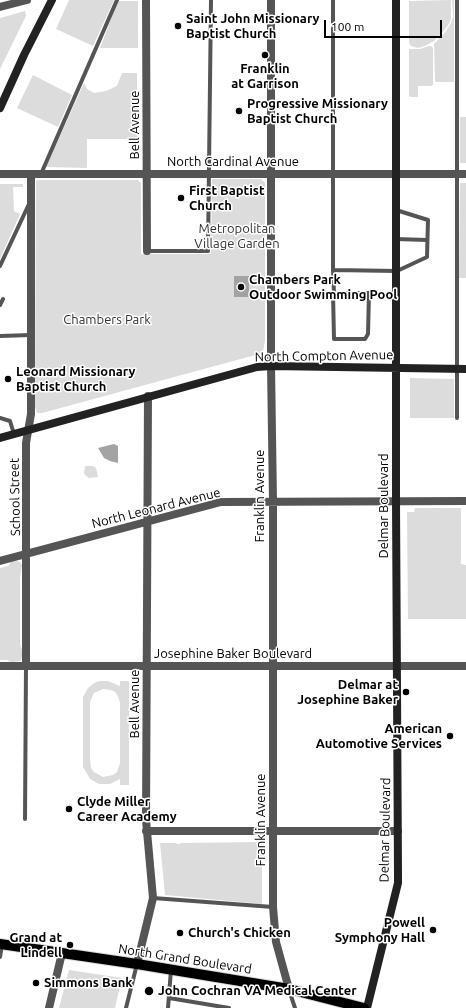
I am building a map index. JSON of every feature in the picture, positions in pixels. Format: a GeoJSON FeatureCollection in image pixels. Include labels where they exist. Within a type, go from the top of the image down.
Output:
{"type":"FeatureCollection","features":[{"type":"Feature","properties":{"kind":"main road","name":"North Grand Boulevard"},"geometry":{"type":"LineString","coordinates":[[1,944],[137,964],[289,989],[365,1008]]}},
{"type":"Feature","properties":{"kind":"street"},"geometry":{"type":"LineString","coordinates":[[0,7],[27,0]]}},
{"type":"Feature","properties":{"kind":"street"},"geometry":{"type":"LineString","coordinates":[[0,108],[52,0]]}},
{"type":"Feature","properties":{"kind":"street","name":"Bell Avenue"},"geometry":{"type":"LineString","coordinates":[[146,0],[148,174],[147,251]]}},
{"type":"Feature","properties":{"kind":"street","name":"Franklin Avenue"},"geometry":{"type":"LineString","coordinates":[[271,0],[273,906],[276,942],[289,989]]}},
{"type":"Feature","properties":{"kind":"street","name":"Delmar Boulevard"},"geometry":{"type":"LineString","coordinates":[[365,1008],[398,883],[396,0]]}},
{"type":"Feature","properties":{"kind":"street","name":"North Cardinal Avenue"},"geometry":{"type":"LineString","coordinates":[[0,174],[466,174]]}},
{"type":"Feature","properties":{"kind":"street","name":"School Street"},"geometry":{"type":"LineString","coordinates":[[26,666],[26,446],[31,414],[31,174]]}},
{"type":"Feature","properties":{"kind":"street","name":"North Compton Avenue"},"geometry":{"type":"LineString","coordinates":[[0,438],[250,369],[271,366],[462,369]]}},
{"type":"Feature","properties":{"kind":"street","name":"Bell Avenue"},"geometry":{"type":"LineString","coordinates":[[137,964],[153,898],[146,831],[148,396]]}},
{"type":"Feature","properties":{"kind":"street","name":"North Leonard Avenue"},"geometry":{"type":"LineString","coordinates":[[0,561],[221,502],[466,501]]}},
{"type":"Feature","properties":{"kind":"street","name":"Josephine Baker Boulevard"},"geometry":{"type":"LineString","coordinates":[[0,666],[466,666]]}},
{"type":"Feature","properties":{"kind":"street"},"geometry":{"type":"LineString","coordinates":[[146,831],[398,831]]}},
{"type":"Feature","properties":{"kind":"street"},"geometry":{"type":"LineString","coordinates":[[49,1008],[62,953]]}},
{"type":"Feature","properties":{"kind":"lane"},"geometry":{"type":"LineString","coordinates":[[40,175],[117,0]]}},
{"type":"Feature","properties":{"kind":"lane"},"geometry":{"type":"LineString","coordinates":[[147,251],[208,251],[211,0]]}},
{"type":"Feature","properties":{"kind":"lane"},"geometry":{"type":"LineString","coordinates":[[334,0],[333,270],[334,339],[365,339],[368,334],[369,293],[334,293]]}},
{"type":"Feature","properties":{"kind":"lane"},"geometry":{"type":"LineString","coordinates":[[457,0],[457,174],[462,369],[457,418]]}},
{"type":"Feature","properties":{"kind":"lane"},"geometry":{"type":"LineString","coordinates":[[0,266],[31,199]]}},
{"type":"Feature","properties":{"kind":"lane"},"geometry":{"type":"LineString","coordinates":[[333,270],[397,271],[427,257],[428,220],[396,210]]}},
{"type":"Feature","properties":{"kind":"lane"},"geometry":{"type":"LineString","coordinates":[[396,238],[427,240]]}},
{"type":"Feature","properties":{"kind":"lane"},"geometry":{"type":"LineString","coordinates":[[0,305],[3,299]]}},
{"type":"Feature","properties":{"kind":"lane"},"geometry":{"type":"LineString","coordinates":[[0,336],[31,335]]}},
{"type":"Feature","properties":{"kind":"lane"},"geometry":{"type":"LineString","coordinates":[[0,418],[10,421],[14,434]]}},
{"type":"Feature","properties":{"kind":"lane","name":"School Street"},"geometry":{"type":"LineString","coordinates":[[25,819],[26,666]]}},
{"type":"Feature","properties":{"kind":"lane"},"geometry":{"type":"LineString","coordinates":[[153,898],[273,906]]}},
{"type":"Feature","properties":{"kind":"lane"},"geometry":{"type":"LineString","coordinates":[[0,957],[1,944]]}},
{"type":"Feature","properties":{"kind":"lane","name":"Bell Avenue"},"geometry":{"type":"LineString","coordinates":[[126,1008],[137,964]]}},
{"type":"Feature","properties":{"kind":"lane"},"geometry":{"type":"LineString","coordinates":[[168,1008],[171,970]]}},
{"type":"Feature","properties":{"kind":"lane"},"geometry":{"type":"LineString","coordinates":[[289,989],[295,1008]]}},
{"type":"Feature","properties":{"kind":"lane"},"geometry":{"type":"LineString","coordinates":[[169,998],[229,1008]]}},
{"type":"Feature","properties":{"kind":"green space"},"geometry":{"type":"Polygon","coordinates":[[[69,0],[114,0],[93,46],[56,29],[69,0]]]}},
{"type":"Feature","properties":{"kind":"green space"},"geometry":{"type":"Polygon","coordinates":[[[451,0],[451,19],[443,32],[434,41],[425,46],[418,48],[411,46],[409,43],[409,1],[451,0]]]}},
{"type":"Feature","properties":{"kind":"green space"},"geometry":{"type":"Polygon","coordinates":[[[452,0],[454,0],[454,82],[436,82],[434,44],[451,23],[453,16],[452,0]]]}},
{"type":"Feature","properties":{"kind":"green space"},"geometry":{"type":"Polygon","coordinates":[[[118,1],[138,1],[138,48],[100,48],[118,1]]]}},
{"type":"Feature","properties":{"kind":"green space"},"geometry":{"type":"Polygon","coordinates":[[[25,11],[26,16],[0,69],[0,18],[25,11]]]}},
{"type":"Feature","properties":{"kind":"green space"},"geometry":{"type":"Polygon","coordinates":[[[429,46],[433,48],[433,85],[418,86],[418,97],[411,97],[409,96],[409,49],[420,49],[429,46]]]}},
{"type":"Feature","properties":{"kind":"green space"},"geometry":{"type":"Polygon","coordinates":[[[122,73],[137,73],[137,139],[87,139],[87,168],[46,167],[84,83],[87,89],[94,93],[106,91],[117,86],[122,73]]]}},
{"type":"Feature","properties":{"kind":"green space"},"geometry":{"type":"Polygon","coordinates":[[[33,75],[72,95],[58,127],[17,108],[33,75]]]}},
{"type":"Feature","properties":{"kind":"green space"},"geometry":{"type":"Polygon","coordinates":[[[460,117],[466,117],[466,163],[460,163],[460,117]]]}},
{"type":"Feature","properties":{"kind":"green space","name":"Chambers Park"},"geometry":{"type":"Polygon","coordinates":[[[212,179],[261,179],[265,183],[265,341],[263,351],[259,354],[42,413],[37,413],[35,407],[36,181],[138,180],[141,183],[141,254],[211,254],[212,179]]]}},
{"type":"Feature","properties":{"kind":"green space"},"geometry":{"type":"Polygon","coordinates":[[[460,183],[466,183],[466,278],[459,278],[460,183]]]}},
{"type":"Feature","properties":{"kind":"green space"},"geometry":{"type":"Polygon","coordinates":[[[0,184],[23,184],[23,187],[13,187],[14,211],[20,214],[0,259],[0,184]]]}},
{"type":"Feature","properties":{"kind":"green space"},"geometry":{"type":"Polygon","coordinates":[[[410,378],[454,379],[454,418],[410,418],[410,378]]]}},
{"type":"Feature","properties":{"kind":"green space"},"geometry":{"type":"Polygon","coordinates":[[[85,466],[93,466],[96,468],[98,477],[89,478],[86,476],[84,473],[85,466]]]}},
{"type":"Feature","properties":{"kind":"green space"},"geometry":{"type":"Polygon","coordinates":[[[415,508],[461,508],[461,564],[466,565],[466,619],[408,619],[407,512],[414,512],[415,508]]]}},
{"type":"Feature","properties":{"kind":"green space"},"geometry":{"type":"Polygon","coordinates":[[[17,561],[22,565],[20,577],[20,644],[22,656],[21,661],[11,662],[7,660],[0,660],[0,568],[8,566],[11,562],[17,561]]]}},
{"type":"Feature","properties":{"kind":"green space"},"geometry":{"type":"Polygon","coordinates":[[[99,681],[108,681],[120,686],[120,681],[129,681],[129,785],[120,785],[120,779],[110,784],[99,784],[90,779],[83,767],[83,697],[88,688],[99,681]],[[103,689],[94,693],[90,702],[91,768],[94,772],[103,777],[113,775],[117,772],[120,763],[120,703],[118,696],[111,690],[103,689]]]}},
{"type":"Feature","properties":{"kind":"green space"},"geometry":{"type":"Polygon","coordinates":[[[262,842],[262,904],[165,895],[160,843],[262,842]]]}},
{"type":"Feature","properties":{"kind":"green space"},"geometry":{"type":"Polygon","coordinates":[[[69,970],[122,978],[115,1008],[59,1008],[69,970]]]}},
{"type":"Feature","properties":{"kind":"shaded area","name":"Chambers Park Outdoor Swimming Pool"},"geometry":{"type":"Polygon","coordinates":[[[234,276],[249,276],[249,297],[234,297],[234,276]]]}},
{"type":"Feature","properties":{"kind":"shaded area"},"geometry":{"type":"Polygon","coordinates":[[[114,444],[118,446],[118,463],[104,458],[98,448],[114,444]]]}},
{"type":"Feature","properties":{"kind":"place","name":"Saint John Missionary Baptist Church"},"geometry":{"type":"Point","coordinates":[178,26]}},
{"type":"Feature","properties":{"kind":"place","name":"Franklin at Garrison"},"geometry":{"type":"Point","coordinates":[265,55]}},
{"type":"Feature","properties":{"kind":"place","name":"Progressive Missionary Baptist Church"},"geometry":{"type":"Point","coordinates":[239,111]}},
{"type":"Feature","properties":{"kind":"place","name":"First Baptist Church"},"geometry":{"type":"Point","coordinates":[181,198]}},
{"type":"Feature","properties":{"kind":"place","name":"Chambers Park Outdoor Swimming Pool"},"geometry":{"type":"Point","coordinates":[241,287]}},
{"type":"Feature","properties":{"kind":"place","name":"Leonard Missionary Baptist Church"},"geometry":{"type":"Point","coordinates":[8,379]}},
{"type":"Feature","properties":{"kind":"place","name":"Delmar at Josephine Baker"},"geometry":{"type":"Point","coordinates":[406,692]}},
{"type":"Feature","properties":{"kind":"place","name":"American Automotive Services"},"geometry":{"type":"Point","coordinates":[450,736]}},
{"type":"Feature","properties":{"kind":"place","name":"Clyde Miller Career Academy"},"geometry":{"type":"Point","coordinates":[69,809]}},
{"type":"Feature","properties":{"kind":"place","name":"Powell Symphony Hall"},"geometry":{"type":"Point","coordinates":[433,930]}},
{"type":"Feature","properties":{"kind":"place","name":"Church's Chicken"},"geometry":{"type":"Point","coordinates":[180,933]}},
{"type":"Feature","properties":{"kind":"place","name":"Grand at Lindell"},"geometry":{"type":"Point","coordinates":[70,945]}},
{"type":"Feature","properties":{"kind":"place","name":"Simmons Bank"},"geometry":{"type":"Point","coordinates":[36,983]}},
{"type":"Feature","properties":{"kind":"place","name":"John Cochran VA Medical Center"},"geometry":{"type":"Point","coordinates":[149,991]}},
{"type":"Feature","properties":{"kind":"park label","name":"Metropolitan Village Garden"},"geometry":{"type":"Point","coordinates":[237,236]}}]}
